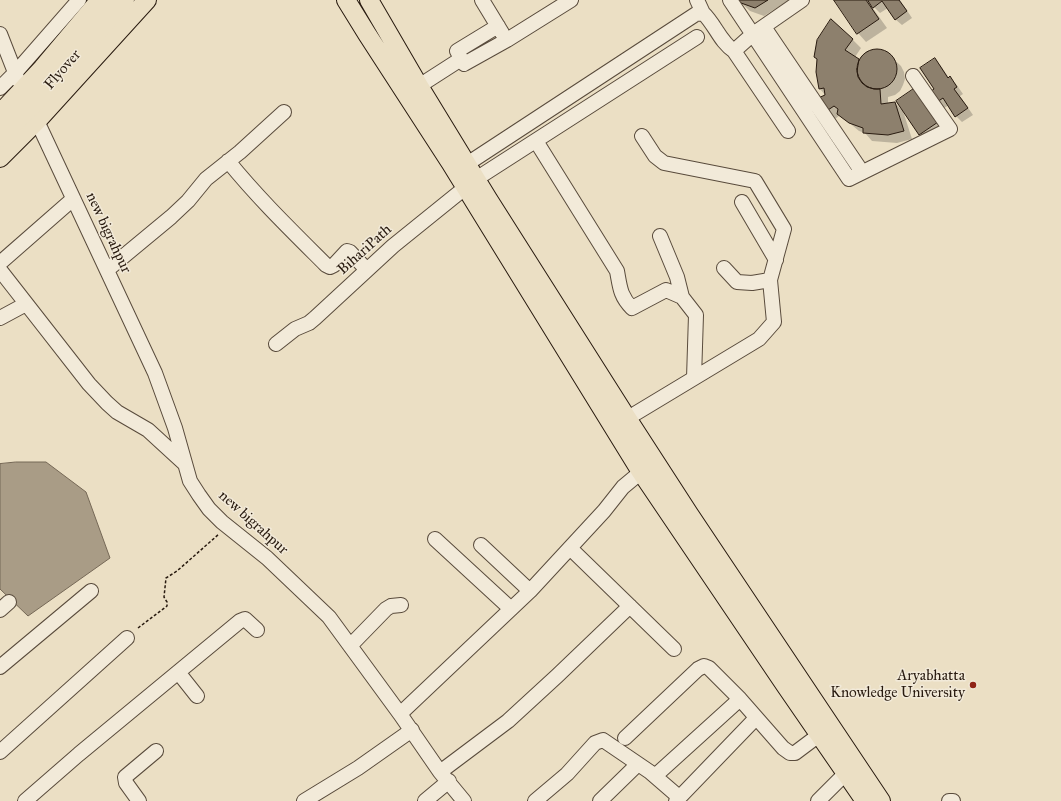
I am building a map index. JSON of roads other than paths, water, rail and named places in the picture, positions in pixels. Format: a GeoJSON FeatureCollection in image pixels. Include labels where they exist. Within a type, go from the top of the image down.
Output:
{"type":"FeatureCollection","features":[{"type":"Feature","properties":{"kind":"highway"},"geometry":{"type":"LineString","coordinates":[[0,115],[19,82],[43,70],[101,0]]}},
{"type":"Feature","properties":{"kind":"highway","name":"Flyover"},"geometry":{"type":"LineString","coordinates":[[0,137],[39,97],[124,0]]}},
{"type":"Feature","properties":{"kind":"main road"},"geometry":{"type":"LineString","coordinates":[[0,158],[37,121],[147,0]]}},
{"type":"Feature","properties":{"kind":"main road"},"geometry":{"type":"LineString","coordinates":[[346,0],[367,34],[471,183],[671,503],[851,769],[865,801]]}},
{"type":"Feature","properties":{"kind":"main road"},"geometry":{"type":"LineString","coordinates":[[369,0],[467,164],[471,183]]}},
{"type":"Feature","properties":{"kind":"main road"},"geometry":{"type":"LineString","coordinates":[[620,423],[641,472],[671,503]]}},
{"type":"Feature","properties":{"kind":"main road"},"geometry":{"type":"LineString","coordinates":[[764,641],[819,735],[881,801]]}},
{"type":"Feature","properties":{"kind":"street"},"geometry":{"type":"LineString","coordinates":[[0,88],[19,82],[78,0]]}},
{"type":"Feature","properties":{"kind":"street"},"geometry":{"type":"LineString","coordinates":[[482,0],[507,40]]}},
{"type":"Feature","properties":{"kind":"street"},"geometry":{"type":"LineString","coordinates":[[498,26],[457,51],[464,64],[507,40],[556,4],[571,0]]}},
{"type":"Feature","properties":{"kind":"street"},"geometry":{"type":"LineString","coordinates":[[697,0],[703,13],[709,18],[728,47],[734,51],[788,131]]}},
{"type":"Feature","properties":{"kind":"street"},"geometry":{"type":"LineString","coordinates":[[730,0],[758,30],[849,179],[950,129],[913,76]]}},
{"type":"Feature","properties":{"kind":"street"},"geometry":{"type":"LineString","coordinates":[[734,51],[758,30],[802,0]]}},
{"type":"Feature","properties":{"kind":"street"},"geometry":{"type":"LineString","coordinates":[[467,164],[696,14],[703,13]]}},
{"type":"Feature","properties":{"kind":"street"},"geometry":{"type":"LineString","coordinates":[[0,34],[19,82]]}},
{"type":"Feature","properties":{"kind":"street","name":"BihariPath"},"geometry":{"type":"LineString","coordinates":[[276,344],[295,329],[309,323],[418,224],[471,183],[698,37]]}},
{"type":"Feature","properties":{"kind":"street"},"geometry":{"type":"LineString","coordinates":[[419,86],[461,59]]}},
{"type":"Feature","properties":{"kind":"street"},"geometry":{"type":"LineString","coordinates":[[107,270],[188,201],[206,179],[284,112]]}},
{"type":"Feature","properties":{"kind":"street","name":"new bigrahpur"},"geometry":{"type":"LineString","coordinates":[[37,121],[162,389],[190,481],[199,496],[209,509],[267,558],[321,608],[336,626],[464,801]]}},
{"type":"Feature","properties":{"kind":"street"},"geometry":{"type":"LineString","coordinates":[[620,423],[759,339],[774,322],[770,280],[784,229],[755,181],[664,163],[656,156],[642,136]]}},
{"type":"Feature","properties":{"kind":"street"},"geometry":{"type":"LineString","coordinates":[[536,141],[617,271],[620,292],[625,301],[632,308],[666,290],[682,297]]}},
{"type":"Feature","properties":{"kind":"street"},"geometry":{"type":"LineString","coordinates":[[228,161],[245,182],[285,225],[326,264],[330,267],[334,265],[347,251],[350,252],[367,270]]}},
{"type":"Feature","properties":{"kind":"street"},"geometry":{"type":"LineString","coordinates":[[0,263],[73,199]]}},
{"type":"Feature","properties":{"kind":"street"},"geometry":{"type":"LineString","coordinates":[[742,202],[776,260]]}},
{"type":"Feature","properties":{"kind":"street"},"geometry":{"type":"LineString","coordinates":[[660,236],[677,277],[682,297],[696,315],[694,378]]}},
{"type":"Feature","properties":{"kind":"street"},"geometry":{"type":"LineString","coordinates":[[724,268],[737,282],[752,283],[770,280]]}},
{"type":"Feature","properties":{"kind":"street"},"geometry":{"type":"LineString","coordinates":[[0,270],[89,384],[107,403],[117,412],[148,430],[184,463]]}},
{"type":"Feature","properties":{"kind":"street"},"geometry":{"type":"LineString","coordinates":[[0,318],[26,304]]}},
{"type":"Feature","properties":{"kind":"street"},"geometry":{"type":"LineString","coordinates":[[400,714],[530,591],[604,511],[623,487],[641,472]]}},
{"type":"Feature","properties":{"kind":"street"},"geometry":{"type":"LineString","coordinates":[[435,539],[511,609]]}},
{"type":"Feature","properties":{"kind":"street"},"geometry":{"type":"LineString","coordinates":[[481,545],[530,591]]}},
{"type":"Feature","properties":{"kind":"street"},"geometry":{"type":"LineString","coordinates":[[570,548],[674,649]]}},
{"type":"Feature","properties":{"kind":"street"},"geometry":{"type":"LineString","coordinates":[[0,667],[91,591]]}},
{"type":"Feature","properties":{"kind":"street"},"geometry":{"type":"LineString","coordinates":[[350,646],[386,609],[391,606],[401,604]]}},
{"type":"Feature","properties":{"kind":"street"},"geometry":{"type":"LineString","coordinates":[[425,801],[445,776],[557,676],[630,606]]}},
{"type":"Feature","properties":{"kind":"street"},"geometry":{"type":"LineString","coordinates":[[25,801],[240,621],[246,619],[257,630]]}},
{"type":"Feature","properties":{"kind":"street"},"geometry":{"type":"LineString","coordinates":[[0,752],[127,638]]}},
{"type":"Feature","properties":{"kind":"street"},"geometry":{"type":"LineString","coordinates":[[625,738],[698,669],[704,666],[709,668],[740,699],[783,748],[790,753],[795,753],[819,735]]}},
{"type":"Feature","properties":{"kind":"street"},"geometry":{"type":"LineString","coordinates":[[178,672],[197,696]]}},
{"type":"Feature","properties":{"kind":"street"},"geometry":{"type":"LineString","coordinates":[[655,776],[740,699]]}},
{"type":"Feature","properties":{"kind":"street"},"geometry":{"type":"LineString","coordinates":[[535,801],[563,778],[599,741],[603,740],[609,742],[655,776],[678,799],[756,718]]}},
{"type":"Feature","properties":{"kind":"street"},"geometry":{"type":"LineString","coordinates":[[304,801],[358,768],[412,730]]}},
{"type":"Feature","properties":{"kind":"street"},"geometry":{"type":"LineString","coordinates":[[139,801],[126,783],[125,777],[156,751]]}},
{"type":"Feature","properties":{"kind":"street"},"geometry":{"type":"LineString","coordinates":[[600,801],[638,764]]}},
{"type":"Feature","properties":{"kind":"street"},"geometry":{"type":"LineString","coordinates":[[818,801],[851,769]]}},
{"type":"Feature","properties":{"kind":"place","name":"Aryabhatta Knowledge University"},"geometry":{"type":"Point","coordinates":[973,685]}}]}
